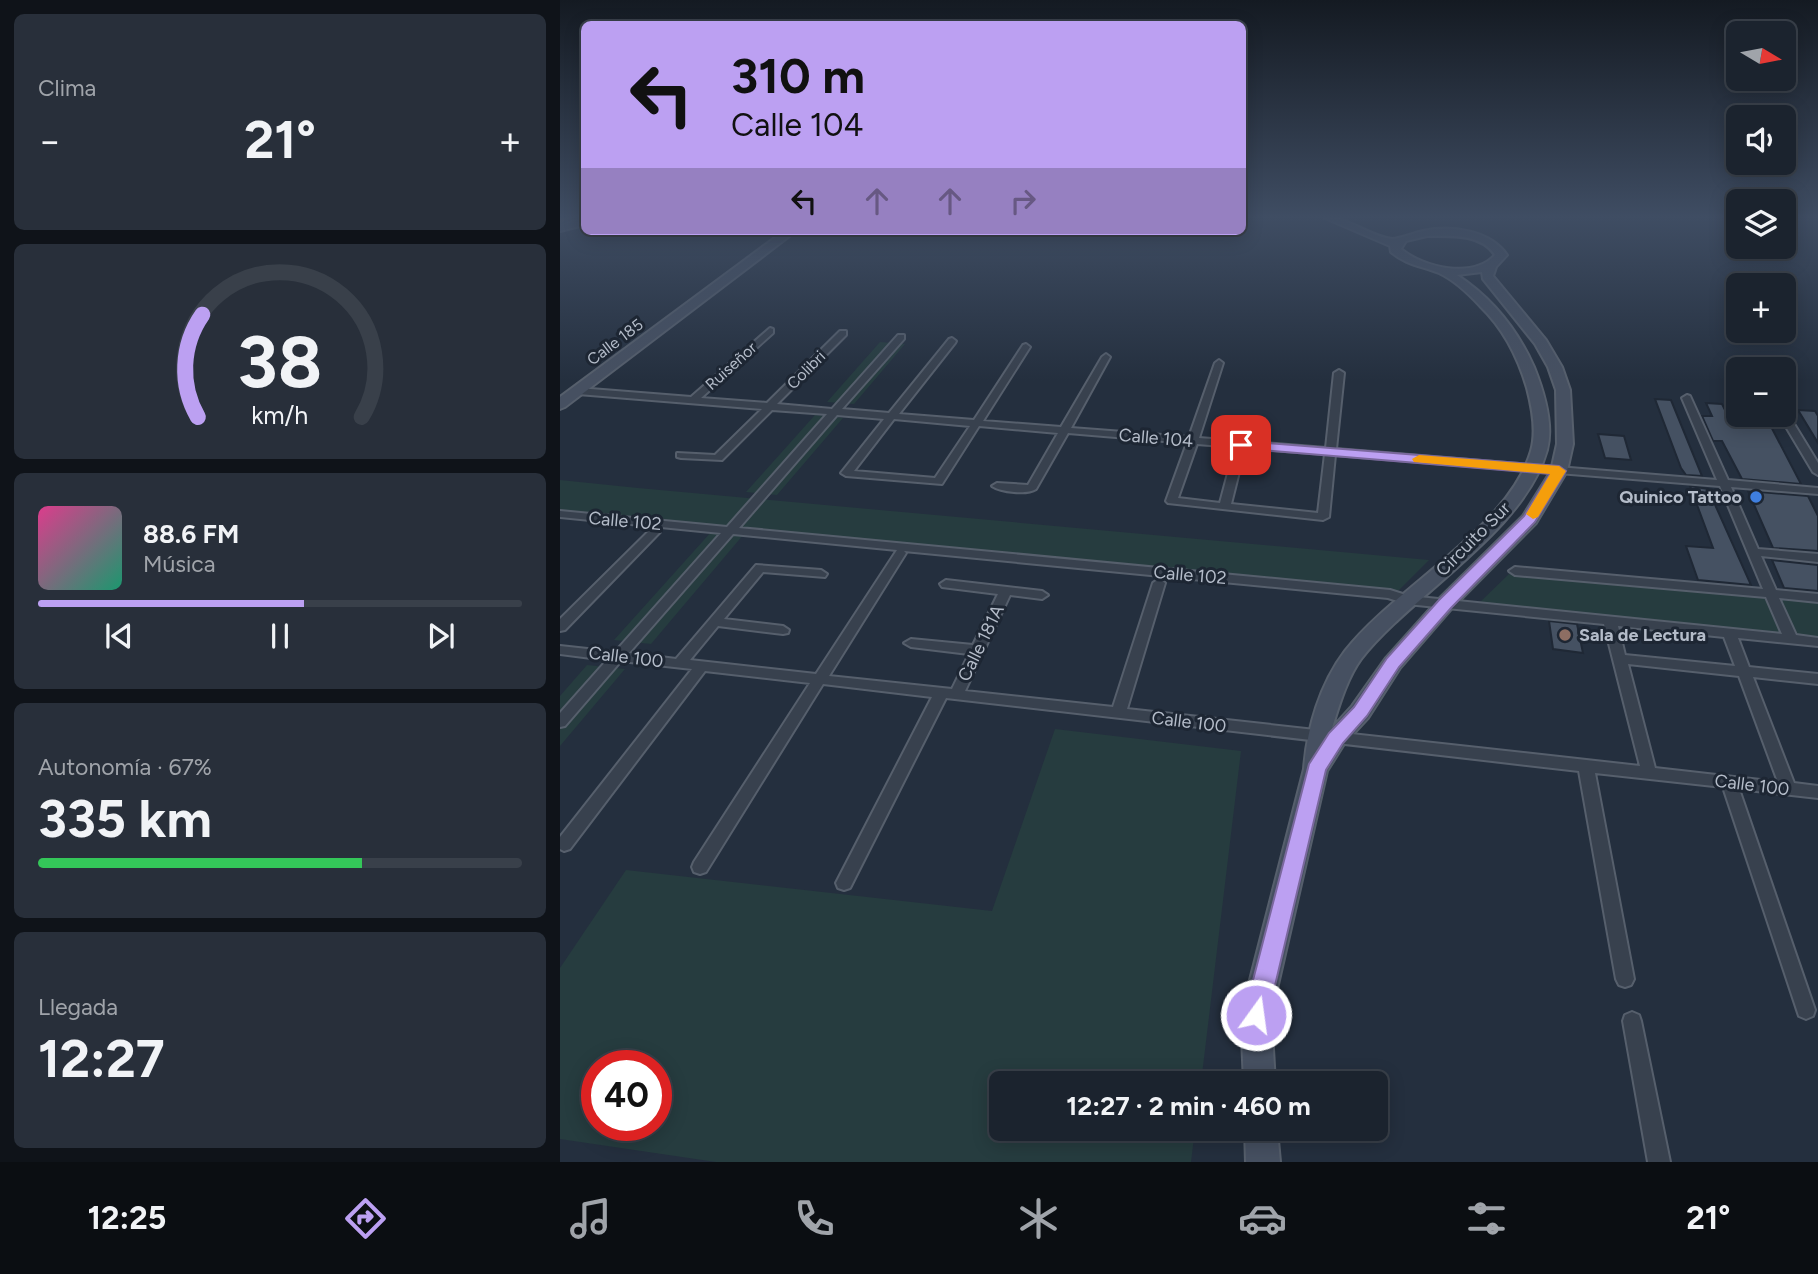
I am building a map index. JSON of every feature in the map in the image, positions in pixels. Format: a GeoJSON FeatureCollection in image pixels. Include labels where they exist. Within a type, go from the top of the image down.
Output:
{"type":"FeatureCollection","features":[{"type":"Feature","properties":{"kind":"street","name":"Calle 185"},"geometry":{"type":"LineString","coordinates":[[560,404],[736,272]]}},
{"type":"Feature","properties":{"kind":"street","name":"Circuito Sur"},"geometry":{"type":"LineString","coordinates":[[1258,1071],[1256,1015],[1316,769],[1350,659],[1407,600],[1451,563],[1510,503],[1533,468],[1540,448],[1538,396],[1518,343],[1497,314],[1461,282],[1446,272]]}},
{"type":"Feature","properties":{"kind":"street","name":"Circuito Sur"},"geometry":{"type":"LineString","coordinates":[[1327,737],[1360,712],[1393,663],[1445,604],[1530,519],[1559,471],[1565,444],[1563,390],[1555,367],[1541,343],[1488,276],[1489,272]]}},
{"type":"Feature","properties":{"kind":"street","name":"Ruiseñor"},"geometry":{"type":"LineString","coordinates":[[692,401],[770,331]]}},
{"type":"Feature","properties":{"kind":"street","name":"Colibri"},"geometry":{"type":"LineString","coordinates":[[769,407],[843,333]]}},
{"type":"Feature","properties":{"kind":"street"},"geometry":{"type":"LineString","coordinates":[[560,722],[901,337]]}},
{"type":"Feature","properties":{"kind":"street"},"geometry":{"type":"LineString","coordinates":[[952,341],[846,473],[938,482],[1026,348]]}},
{"type":"Feature","properties":{"kind":"street"},"geometry":{"type":"LineString","coordinates":[[997,486],[1031,489],[1106,357]]}},
{"type":"Feature","properties":{"kind":"street"},"geometry":{"type":"LineString","coordinates":[[1219,363],[1172,501],[1323,517],[1339,373]]}},
{"type":"Feature","properties":{"kind":"street","name":"Calle 104"},"geometry":{"type":"LineString","coordinates":[[578,391],[1818,491]]}},
{"type":"Feature","properties":{"kind":"street"},"geometry":{"type":"LineString","coordinates":[[1687,398],[1791,640]]}},
{"type":"Feature","properties":{"kind":"street"},"geometry":{"type":"LineString","coordinates":[[681,455],[718,458],[769,407]]}},
{"type":"Feature","properties":{"kind":"street"},"geometry":{"type":"LineString","coordinates":[[1791,427],[1818,472]]}},
{"type":"Feature","properties":{"kind":"street"},"geometry":{"type":"LineString","coordinates":[[1225,506],[1241,445]]}},
{"type":"Feature","properties":{"kind":"street","name":"Calle 102"},"geometry":{"type":"LineString","coordinates":[[560,514],[1390,594],[1407,600],[1818,642]]}},
{"type":"Feature","properties":{"kind":"street"},"geometry":{"type":"LineString","coordinates":[[560,627],[654,532]]}},
{"type":"Feature","properties":{"kind":"street"},"geometry":{"type":"LineString","coordinates":[[1753,552],[1818,558]]}},
{"type":"Feature","properties":{"kind":"street"},"geometry":{"type":"LineString","coordinates":[[700,867],[900,553]]}},
{"type":"Feature","properties":{"kind":"street"},"geometry":{"type":"LineString","coordinates":[[680,663],[760,568],[821,574]]}},
{"type":"Feature","properties":{"kind":"street"},"geometry":{"type":"LineString","coordinates":[[1515,571],[1818,597]]}},
{"type":"Feature","properties":{"kind":"street"},"geometry":{"type":"LineString","coordinates":[[1118,714],[1159,583]]}},
{"type":"Feature","properties":{"kind":"street"},"geometry":{"type":"LineString","coordinates":[[946,584],[1042,595]]}},
{"type":"Feature","properties":{"kind":"street","name":"Calle 181A"},"geometry":{"type":"LineString","coordinates":[[948,694],[976,650],[1006,591]]}},
{"type":"Feature","properties":{"kind":"street"},"geometry":{"type":"LineString","coordinates":[[1610,621],[1649,773]]}},
{"type":"Feature","properties":{"kind":"street"},"geometry":{"type":"LineString","coordinates":[[716,622],[783,630]]}},
{"type":"Feature","properties":{"kind":"street"},"geometry":{"type":"LineString","coordinates":[[1730,634],[1788,789]]}},
{"type":"Feature","properties":{"kind":"street"},"geometry":{"type":"LineString","coordinates":[[911,643],[976,650]]}},
{"type":"Feature","properties":{"kind":"street","name":"Calle 100"},"geometry":{"type":"LineString","coordinates":[[560,650],[1818,792]]}},
{"type":"Feature","properties":{"kind":"street"},"geometry":{"type":"LineString","coordinates":[[1621,659],[1818,679]]}},
{"type":"Feature","properties":{"kind":"street"},"geometry":{"type":"LineString","coordinates":[[564,844],[702,666]]}},
{"type":"Feature","properties":{"kind":"street"},"geometry":{"type":"LineString","coordinates":[[844,883],[948,694]]}},
{"type":"Feature","properties":{"kind":"street"},"geometry":{"type":"LineString","coordinates":[[1586,765],[1625,979]]}},
{"type":"Feature","properties":{"kind":"street"},"geometry":{"type":"LineString","coordinates":[[1729,782],[1806,1010]]}},
{"type":"Feature","properties":{"kind":"street"},"geometry":{"type":"LineString","coordinates":[[1632,1021],[1659,1162]]}},
{"type":"Feature","properties":{"kind":"street"},"geometry":{"type":"LineString","coordinates":[[1262,1141],[1263,1162]]}},
{"type":"Feature","properties":{"kind":"green space"},"geometry":{"type":"Polygon","coordinates":[[[880,342],[905,344],[854,404],[827,402],[880,342]]]}},
{"type":"Feature","properties":{"kind":"green space"},"geometry":{"type":"Polygon","coordinates":[[[815,415],[843,418],[777,495],[746,492],[815,415]]]}},
{"type":"Feature","properties":{"kind":"green space"},"geometry":{"type":"Polygon","coordinates":[[[560,480],[1429,560],[1396,593],[560,511],[560,480]]]}},
{"type":"Feature","properties":{"kind":"green space"},"geometry":{"type":"Polygon","coordinates":[[[712,531],[744,534],[651,644],[614,640],[712,531]]]}},
{"type":"Feature","properties":{"kind":"green space"},"geometry":{"type":"Polygon","coordinates":[[[1509,574],[1818,600],[1818,638],[1478,604],[1509,574]]]}},
{"type":"Feature","properties":{"kind":"green space"},"geometry":{"type":"Polygon","coordinates":[[[587,665],[625,669],[560,746],[560,696],[587,665]]]}},
{"type":"Feature","properties":{"kind":"green space"},"geometry":{"type":"Polygon","coordinates":[[[1055,729],[1241,751],[1202,1071],[989,1071],[989,1141],[1194,1141],[1191,1162],[716,1162],[560,1139],[560,968],[626,870],[992,911],[1055,729]]]}},
{"type":"Feature","properties":{"kind":"building"},"geometry":{"type":"Polygon","coordinates":[[[1655,399],[1671,400],[1702,476],[1686,475],[1681,468],[1655,399]]]}},
{"type":"Feature","properties":{"kind":"building"},"geometry":{"type":"Polygon","coordinates":[[[1706,403],[1722,404],[1726,412],[1726,427],[1771,427],[1801,484],[1742,479],[1722,441],[1713,441],[1702,416],[1712,416],[1706,403]]]}},
{"type":"Feature","properties":{"kind":"building"},"geometry":{"type":"Polygon","coordinates":[[[1798,410],[1815,411],[1818,416],[1818,443],[1798,410]]]}},
{"type":"Feature","properties":{"kind":"building"},"geometry":{"type":"Polygon","coordinates":[[[1598,434],[1624,436],[1631,460],[1605,458],[1598,434]]]}},
{"type":"Feature","properties":{"kind":"building"},"geometry":{"type":"Polygon","coordinates":[[[1690,486],[1708,489],[1751,585],[1698,580],[1686,546],[1713,548],[1690,486]]]}},
{"type":"Feature","properties":{"kind":"building"},"geometry":{"type":"Polygon","coordinates":[[[1748,491],[1808,496],[1818,516],[1818,551],[1773,548],[1748,491]]]}},
{"type":"Feature","properties":{"kind":"building"},"geometry":{"type":"Polygon","coordinates":[[[1772,560],[1818,565],[1818,591],[1784,588],[1772,560]]]}},
{"type":"Feature","properties":{"kind":"building","name":"Sala de Lectura"},"geometry":{"type":"Polygon","coordinates":[[[1549,621],[1577,624],[1583,653],[1553,649],[1549,621]]]}},
{"type":"Feature","properties":{"kind":"slow traffic"},"geometry":{"type":"LineString","coordinates":[[1419,459],[1559,471],[1533,514]]}},
{"type":"Feature","properties":{"kind":"place","name":"Quinico Tattoo"},"geometry":{"type":"Point","coordinates":[1756,497]}},
{"type":"Feature","properties":{"kind":"place","name":"Sala de Lectura"},"geometry":{"type":"Point","coordinates":[1565,635]}},
{"type":"Feature","properties":{"kind":"route"},"geometry":{"type":"LineString","coordinates":[[1241,445],[1559,471],[1530,519],[1445,604],[1393,663],[1316,769],[1256,1015]]}}]}
